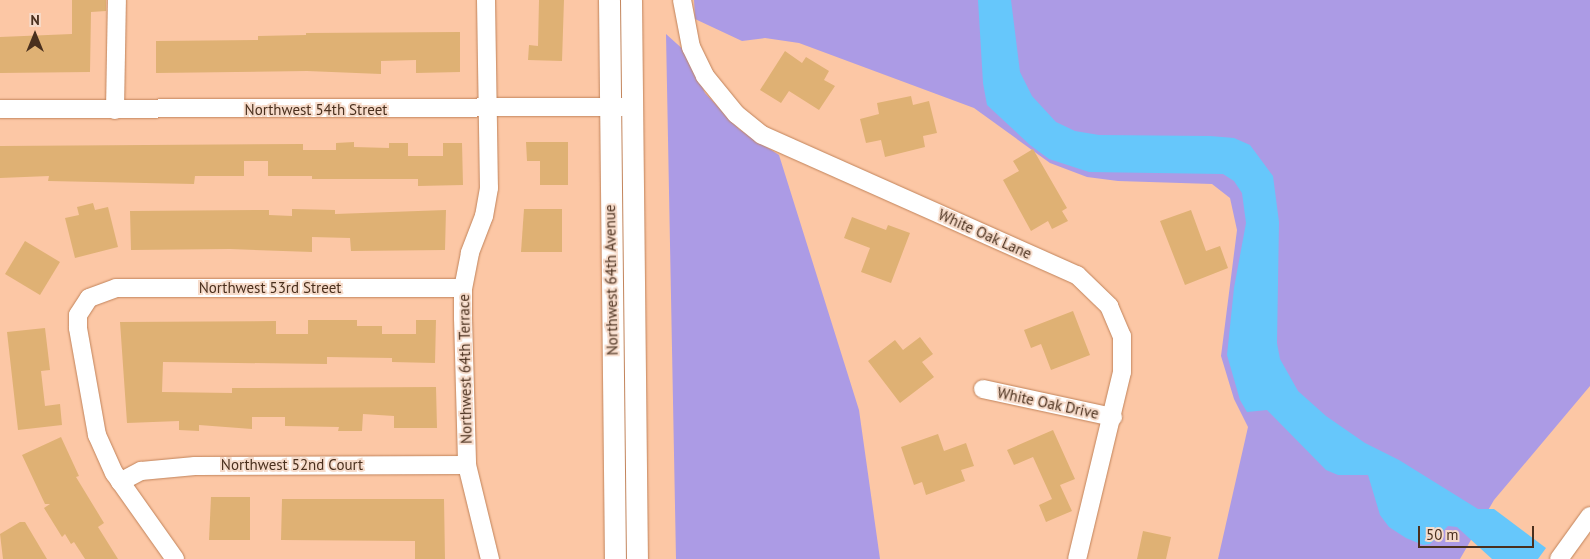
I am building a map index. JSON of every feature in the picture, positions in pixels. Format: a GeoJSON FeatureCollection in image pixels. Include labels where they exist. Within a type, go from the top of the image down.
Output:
{"type":"FeatureCollection","features":[{"type":"Feature","properties":{"kind":"street"},"geometry":{"type":"LineString","coordinates":[[115,110],[117,0]]}},
{"type":"Feature","properties":{"kind":"street","name":"Northwest 64th Terrace"},"geometry":{"type":"LineString","coordinates":[[486,0],[489,188],[484,216],[470,253],[463,288],[467,465],[490,559]]}},
{"type":"Feature","properties":{"kind":"street","name":"Northwest 64th Avenue"},"geometry":{"type":"LineString","coordinates":[[609,0],[615,559]]}},
{"type":"Feature","properties":{"kind":"street","name":"Northwest 64th Avenue"},"geometry":{"type":"LineString","coordinates":[[631,0],[637,559]]}},
{"type":"Feature","properties":{"kind":"street","name":"White Oak Lane"},"geometry":{"type":"LineString","coordinates":[[682,0],[691,47],[704,76],[736,114],[762,135],[1077,275],[1109,306],[1122,336],[1122,372],[1113,417],[1077,559]]}},
{"type":"Feature","properties":{"kind":"street","name":"Northwest 54th Street"},"geometry":{"type":"LineString","coordinates":[[0,109],[488,110],[632,107]]}},
{"type":"Feature","properties":{"kind":"street","name":"Northwest 53rd Street"},"geometry":{"type":"LineString","coordinates":[[120,482],[104,456],[97,435],[78,328],[82,306],[97,292],[116,288],[463,288]]}},
{"type":"Feature","properties":{"kind":"street","name":"White Oak Drive"},"geometry":{"type":"LineString","coordinates":[[983,389],[1113,417]]}},
{"type":"Feature","properties":{"kind":"street","name":"Northwest 52nd Court"},"geometry":{"type":"LineString","coordinates":[[120,482],[141,471],[195,466],[467,465]]}},
{"type":"Feature","properties":{"kind":"street"},"geometry":{"type":"LineString","coordinates":[[120,482],[175,559]]}},
{"type":"Feature","properties":{"kind":"street"},"geometry":{"type":"LineString","coordinates":[[1559,559],[1590,516]]}},
{"type":"Feature","properties":{"kind":"shaded area"},"geometry":{"type":"Polygon","coordinates":[[[694,0],[1590,0],[1590,386],[1494,500],[1460,559],[1218,559],[1248,427],[1234,399],[1221,356],[1237,230],[1230,198],[1212,184],[1118,181],[1087,177],[1050,163],[974,108],[799,43],[765,38],[742,41],[695,19],[694,0]]]}},
{"type":"Feature","properties":{"kind":"shaded area"},"geometry":{"type":"Polygon","coordinates":[[[666,34],[686,52],[705,93],[739,129],[779,155],[859,410],[880,559],[676,559],[666,34]]]}},
{"type":"Feature","properties":{"kind":"water"},"geometry":{"type":"Polygon","coordinates":[[[978,0],[1011,0],[1020,72],[1032,96],[1056,122],[1075,131],[1099,135],[1210,136],[1234,138],[1250,145],[1273,176],[1279,222],[1277,343],[1280,359],[1298,391],[1326,416],[1365,443],[1399,460],[1478,509],[1494,509],[1546,548],[1538,559],[1492,559],[1457,527],[1448,526],[1430,544],[1423,545],[1406,538],[1389,527],[1380,515],[1368,475],[1338,475],[1326,470],[1267,410],[1247,412],[1240,400],[1227,355],[1234,288],[1246,223],[1242,193],[1234,181],[1223,174],[1089,172],[1049,159],[1030,145],[987,105],[983,83],[978,0]]]}},
{"type":"Feature","properties":{"kind":"building"},"geometry":{"type":"Polygon","coordinates":[[[72,0],[106,0],[106,11],[91,12],[90,72],[0,73],[0,37],[72,34],[72,0]]]}},
{"type":"Feature","properties":{"kind":"building"},"geometry":{"type":"Polygon","coordinates":[[[539,0],[564,0],[562,61],[528,60],[529,45],[538,46],[539,0]]]}},
{"type":"Feature","properties":{"kind":"building"},"geometry":{"type":"Polygon","coordinates":[[[460,32],[460,72],[416,73],[416,60],[381,61],[381,74],[307,71],[156,73],[156,41],[258,40],[258,36],[306,35],[306,33],[460,32]]]}},
{"type":"Feature","properties":{"kind":"building"},"geometry":{"type":"Polygon","coordinates":[[[785,51],[802,63],[806,57],[829,71],[824,80],[835,86],[819,110],[789,91],[781,103],[760,90],[785,51]]]}},
{"type":"Feature","properties":{"kind":"building"},"geometry":{"type":"Polygon","coordinates":[[[911,96],[913,105],[929,101],[937,133],[923,136],[925,147],[885,157],[881,140],[866,143],[860,119],[879,114],[877,103],[911,96]]]}},
{"type":"Feature","properties":{"kind":"building"},"geometry":{"type":"Polygon","coordinates":[[[354,142],[354,147],[389,148],[389,143],[408,143],[408,156],[443,156],[443,143],[462,143],[463,185],[418,186],[418,179],[312,179],[312,176],[268,176],[268,161],[244,161],[244,176],[195,176],[194,184],[48,181],[49,176],[0,178],[0,146],[303,144],[303,150],[336,150],[336,143],[354,142]]]}},
{"type":"Feature","properties":{"kind":"building"},"geometry":{"type":"Polygon","coordinates":[[[526,142],[568,142],[568,185],[540,185],[540,161],[527,161],[526,142]]]}},
{"type":"Feature","properties":{"kind":"building"},"geometry":{"type":"Polygon","coordinates":[[[1033,149],[1067,208],[1062,211],[1068,221],[1052,229],[1048,221],[1031,231],[1003,180],[1019,171],[1013,161],[1033,149]]]}},
{"type":"Feature","properties":{"kind":"building"},"geometry":{"type":"Polygon","coordinates":[[[93,203],[95,210],[108,207],[118,247],[75,258],[65,218],[79,215],[77,207],[93,203]]]}},
{"type":"Feature","properties":{"kind":"building"},"geometry":{"type":"Polygon","coordinates":[[[292,209],[335,210],[335,214],[446,210],[445,250],[351,251],[350,238],[312,237],[312,252],[230,249],[131,250],[130,211],[269,210],[269,215],[292,216],[292,209]]]}},
{"type":"Feature","properties":{"kind":"building"},"geometry":{"type":"Polygon","coordinates":[[[524,209],[562,209],[562,252],[521,252],[524,209]]]}},
{"type":"Feature","properties":{"kind":"building"},"geometry":{"type":"Polygon","coordinates":[[[1191,210],[1206,251],[1220,246],[1228,268],[1185,285],[1160,221],[1191,210]]]}},
{"type":"Feature","properties":{"kind":"building"},"geometry":{"type":"Polygon","coordinates":[[[852,217],[886,230],[888,225],[910,233],[891,283],[861,272],[870,248],[844,238],[852,217]]]}},
{"type":"Feature","properties":{"kind":"building"},"geometry":{"type":"Polygon","coordinates":[[[25,241],[60,262],[40,295],[5,274],[25,241]]]}},
{"type":"Feature","properties":{"kind":"building"},"geometry":{"type":"Polygon","coordinates":[[[1073,311],[1090,355],[1051,370],[1041,344],[1031,348],[1024,330],[1073,311]]]}},
{"type":"Feature","properties":{"kind":"building"},"geometry":{"type":"Polygon","coordinates":[[[308,320],[357,320],[357,326],[382,326],[382,334],[416,334],[416,320],[436,320],[435,363],[392,362],[392,358],[327,357],[327,364],[163,362],[162,392],[232,393],[232,388],[436,387],[437,428],[394,428],[394,416],[363,414],[362,431],[338,431],[339,427],[285,426],[285,417],[252,417],[252,429],[199,425],[199,431],[179,430],[179,421],[127,423],[120,322],[276,321],[276,334],[308,334],[308,320]]]}},
{"type":"Feature","properties":{"kind":"building"},"geometry":{"type":"Polygon","coordinates":[[[45,328],[50,370],[41,371],[45,406],[60,404],[62,425],[18,430],[7,332],[45,328]]]}},
{"type":"Feature","properties":{"kind":"building"},"geometry":{"type":"Polygon","coordinates":[[[920,337],[933,354],[922,362],[934,377],[900,403],[868,361],[895,340],[903,350],[920,337]]]}},
{"type":"Feature","properties":{"kind":"building"},"geometry":{"type":"Polygon","coordinates":[[[1053,430],[1075,479],[1060,485],[1072,511],[1046,522],[1039,505],[1052,499],[1033,457],[1014,465],[1007,450],[1053,430]]]}},
{"type":"Feature","properties":{"kind":"building"},"geometry":{"type":"Polygon","coordinates":[[[938,434],[944,451],[966,443],[974,466],[961,470],[965,481],[926,495],[922,482],[914,485],[901,447],[938,434]]]}},
{"type":"Feature","properties":{"kind":"building"},"geometry":{"type":"Polygon","coordinates":[[[61,437],[79,476],[76,477],[104,523],[98,527],[118,559],[85,559],[74,542],[71,544],[65,534],[62,537],[44,508],[50,504],[45,504],[22,455],[61,437]]]}},
{"type":"Feature","properties":{"kind":"building"},"geometry":{"type":"Polygon","coordinates":[[[211,497],[250,497],[250,540],[209,540],[211,497]]]}},
{"type":"Feature","properties":{"kind":"building"},"geometry":{"type":"Polygon","coordinates":[[[282,499],[444,499],[445,559],[415,559],[415,541],[281,540],[282,499]]]}},
{"type":"Feature","properties":{"kind":"building"},"geometry":{"type":"Polygon","coordinates":[[[20,522],[25,522],[47,559],[3,559],[0,534],[20,522]]]}},
{"type":"Feature","properties":{"kind":"building"},"geometry":{"type":"Polygon","coordinates":[[[1143,531],[1171,537],[1166,559],[1137,559],[1143,531]]]}}]}
